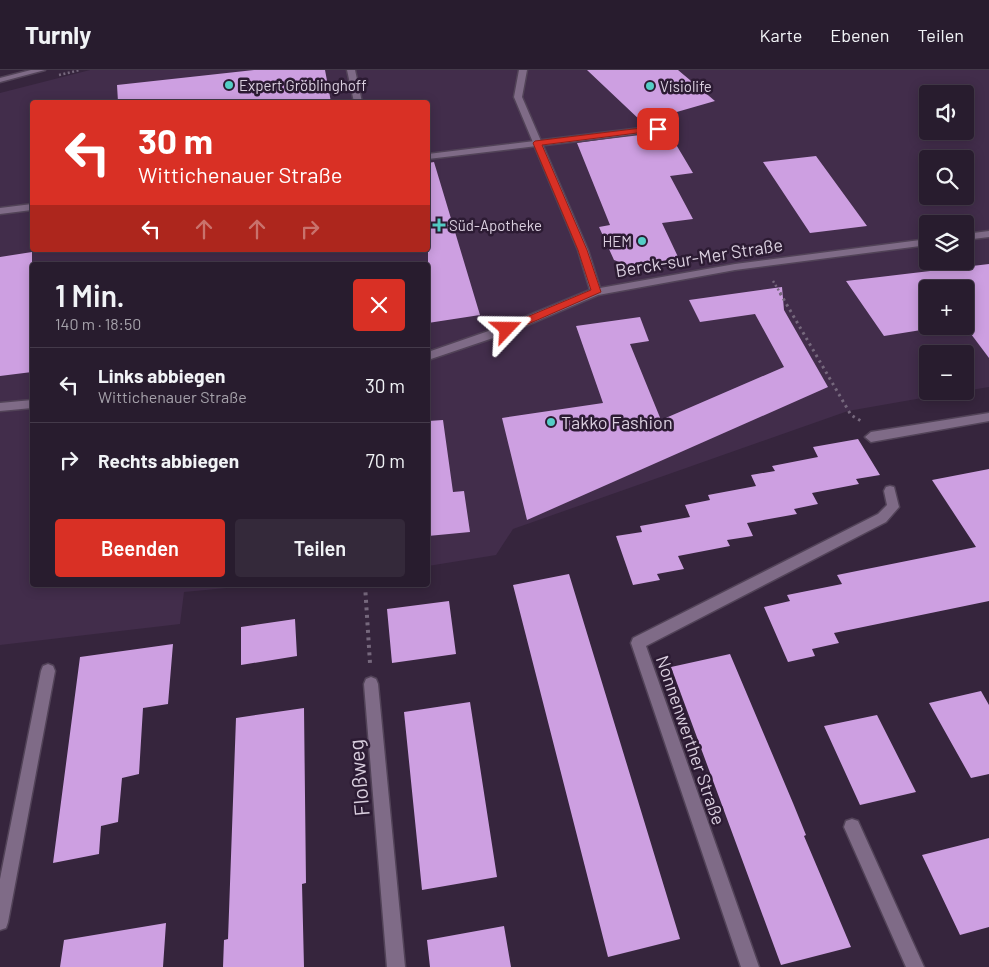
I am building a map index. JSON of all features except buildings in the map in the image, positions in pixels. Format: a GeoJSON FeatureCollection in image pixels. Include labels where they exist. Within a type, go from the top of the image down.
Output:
{"type":"FeatureCollection","features":[{"type":"Feature","properties":{"kind":"street"},"geometry":{"type":"LineString","coordinates":[[0,80],[41,70]]}},
{"type":"Feature","properties":{"kind":"street"},"geometry":{"type":"LineString","coordinates":[[351,70],[358,100]]}},
{"type":"Feature","properties":{"kind":"street"},"geometry":{"type":"LineString","coordinates":[[523,70],[518,98],[583,250],[596,292]]}},
{"type":"Feature","properties":{"kind":"street"},"geometry":{"type":"LineString","coordinates":[[430,157],[658,129]]}},
{"type":"Feature","properties":{"kind":"street"},"geometry":{"type":"LineString","coordinates":[[0,211],[30,207]]}},
{"type":"Feature","properties":{"kind":"street"},"geometry":{"type":"LineString","coordinates":[[974,236],[989,234]]}},
{"type":"Feature","properties":{"kind":"street","name":"Berck-sur-Mer Straße"},"geometry":{"type":"LineString","coordinates":[[430,355],[507,329],[596,292],[762,263],[919,243]]}},
{"type":"Feature","properties":{"kind":"street"},"geometry":{"type":"LineString","coordinates":[[0,407],[30,404]]}},
{"type":"Feature","properties":{"kind":"street"},"geometry":{"type":"LineString","coordinates":[[876,436],[988,418]]}},
{"type":"Feature","properties":{"kind":"street","name":"Nonnenwerther Straße"},"geometry":{"type":"LineString","coordinates":[[750,967],[638,643],[882,518],[893,507],[890,491]]}},
{"type":"Feature","properties":{"kind":"street"},"geometry":{"type":"LineString","coordinates":[[0,922],[48,671]]}},
{"type":"Feature","properties":{"kind":"street","name":"Floßweg"},"geometry":{"type":"LineString","coordinates":[[371,684],[396,967]]}},
{"type":"Feature","properties":{"kind":"street"},"geometry":{"type":"LineString","coordinates":[[852,826],[914,967]]}},
{"type":"Feature","properties":{"kind":"path"},"geometry":{"type":"LineString","coordinates":[[762,263],[851,414],[876,436]]}},
{"type":"Feature","properties":{"kind":"path"},"geometry":{"type":"LineString","coordinates":[[366,587],[371,684]]}},
{"type":"Feature","properties":{"kind":"shaded area"},"geometry":{"type":"Polygon","coordinates":[[[90,70],[989,70],[989,387],[974,390],[974,345],[919,345],[919,399],[848,411],[513,529],[496,555],[430,566],[430,262],[30,262],[30,587],[237,587],[184,592],[180,624],[0,645],[0,93],[90,70]]]}},
{"type":"Feature","properties":{"kind":"place","name":"Expert Gröblinghoff"},"geometry":{"type":"Point","coordinates":[229,85]}},
{"type":"Feature","properties":{"kind":"place","name":"Visiolife"},"geometry":{"type":"Point","coordinates":[650,86]}},
{"type":"Feature","properties":{"kind":"place","name":"Süd-Apotheke"},"geometry":{"type":"Point","coordinates":[439,225]}},
{"type":"Feature","properties":{"kind":"place","name":"HEM"},"geometry":{"type":"Point","coordinates":[642,241]}},
{"type":"Feature","properties":{"kind":"place","name":"Takko Fashion"},"geometry":{"type":"Point","coordinates":[551,422]}},
{"type":"Feature","properties":{"kind":"route"},"geometry":{"type":"LineString","coordinates":[[507,329],[596,292],[583,250],[537,143],[658,129]]}}]}
